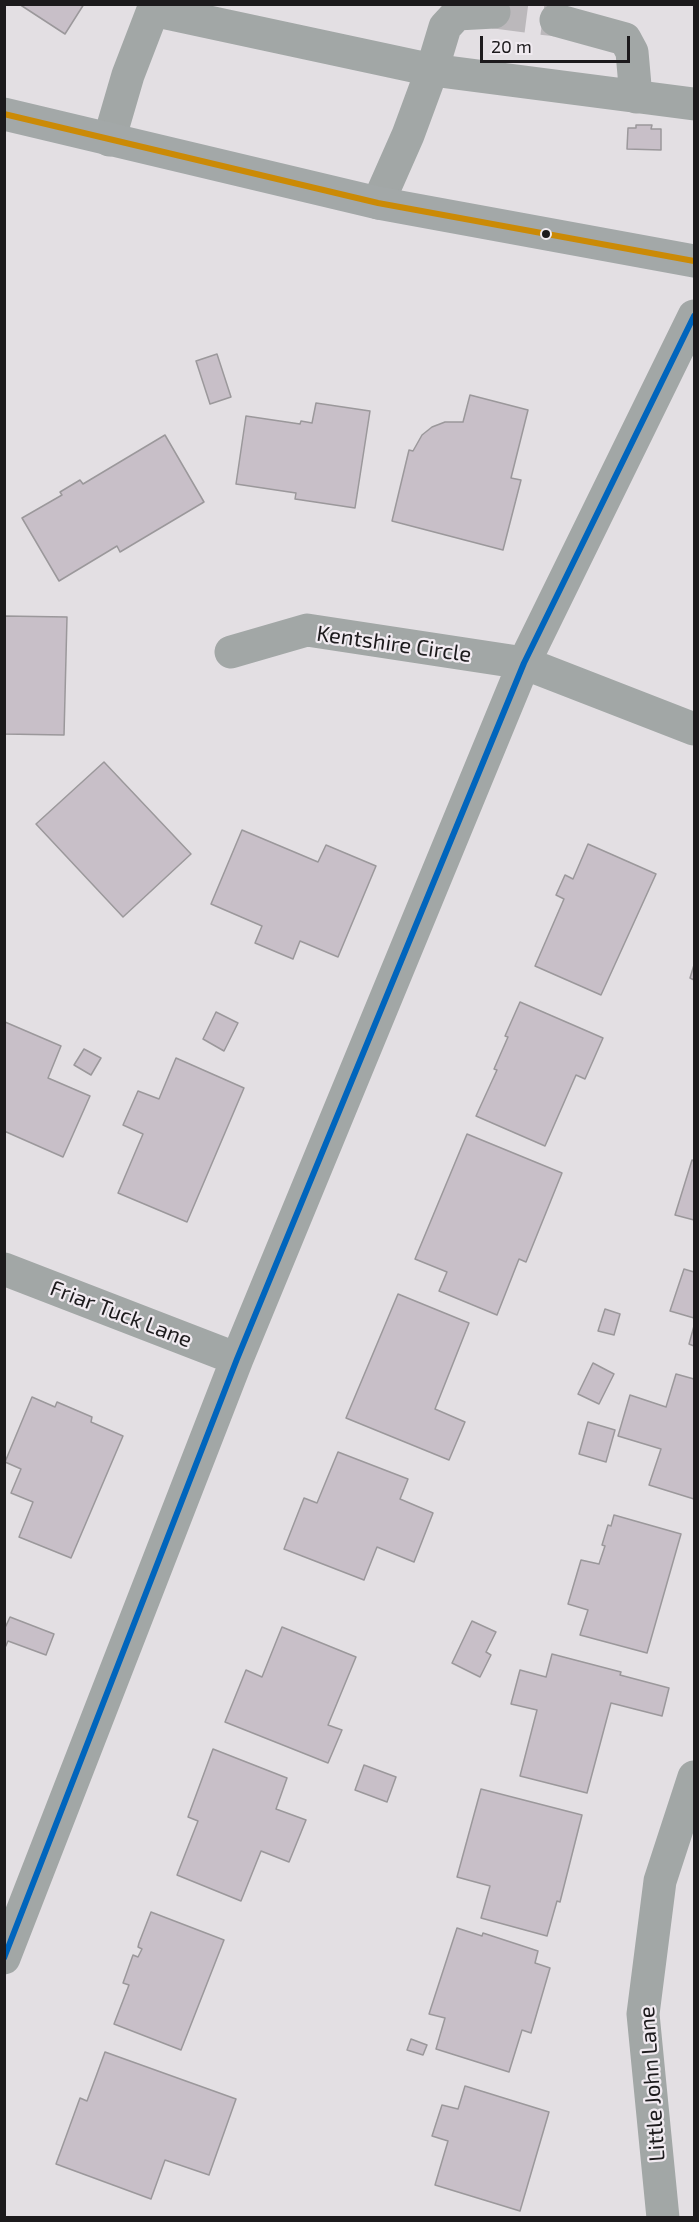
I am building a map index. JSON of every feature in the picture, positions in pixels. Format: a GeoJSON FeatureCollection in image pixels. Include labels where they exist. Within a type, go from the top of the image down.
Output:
{"type":"FeatureCollection","features":[{"type":"Feature","properties":{"kind":"main road"},"geometry":{"type":"LineString","coordinates":[[4,114],[378,203],[694,261]]}},
{"type":"Feature","properties":{"kind":"street"},"geometry":{"type":"LineString","coordinates":[[109,140],[128,75],[154,7],[432,70],[694,104]]}},
{"type":"Feature","properties":{"kind":"street"},"geometry":{"type":"LineString","coordinates":[[378,203],[408,135],[445,27],[457,14],[494,12]]}},
{"type":"Feature","properties":{"kind":"street"},"geometry":{"type":"LineString","coordinates":[[556,20],[624,39],[632,52],[636,96]]}},
{"type":"Feature","properties":{"kind":"street"},"geometry":{"type":"LineString","coordinates":[[4,1958],[237,1359],[524,663],[694,316]]}},
{"type":"Feature","properties":{"kind":"street","name":"Kentshire Circle"},"geometry":{"type":"LineString","coordinates":[[231,652],[307,630],[524,663]]}},
{"type":"Feature","properties":{"kind":"street"},"geometry":{"type":"LineString","coordinates":[[524,663],[694,729]]}},
{"type":"Feature","properties":{"kind":"street","name":"Friar Tuck Lane"},"geometry":{"type":"LineString","coordinates":[[4,1269],[237,1359]]}},
{"type":"Feature","properties":{"kind":"street","name":"Little John Lane"},"geometry":{"type":"LineString","coordinates":[[663,2217],[643,2014],[660,1881],[694,1777]]}},
{"type":"Feature","properties":{"kind":"building"},"geometry":{"type":"Polygon","coordinates":[[[19,4],[84,4],[65,34],[19,4]]]}},
{"type":"Feature","properties":{"kind":"building"},"geometry":{"type":"Polygon","coordinates":[[[636,125],[652,125],[651,129],[661,129],[661,150],[627,149],[628,128],[636,128],[636,125]]]}},
{"type":"Feature","properties":{"kind":"building"},"geometry":{"type":"Polygon","coordinates":[[[217,354],[231,397],[210,404],[196,361],[217,354]]]}},
{"type":"Feature","properties":{"kind":"building"},"geometry":{"type":"Polygon","coordinates":[[[470,395],[528,410],[511,478],[521,480],[503,550],[392,521],[409,450],[413,451],[422,435],[432,427],[445,422],[463,422],[470,395]]]}},
{"type":"Feature","properties":{"kind":"building"},"geometry":{"type":"Polygon","coordinates":[[[316,403],[370,411],[355,508],[295,499],[296,493],[236,484],[246,416],[300,424],[301,421],[312,423],[316,403]]]}},
{"type":"Feature","properties":{"kind":"building"},"geometry":{"type":"Polygon","coordinates":[[[165,435],[204,502],[120,552],[117,546],[59,581],[22,518],[62,495],[60,492],[80,480],[83,484],[165,435]]]}},
{"type":"Feature","properties":{"kind":"building"},"geometry":{"type":"Polygon","coordinates":[[[4,616],[67,617],[64,735],[4,734],[4,616]]]}},
{"type":"Feature","properties":{"kind":"building"},"geometry":{"type":"Polygon","coordinates":[[[104,762],[191,854],[123,917],[36,824],[104,762]]]}},
{"type":"Feature","properties":{"kind":"building"},"geometry":{"type":"Polygon","coordinates":[[[242,830],[318,862],[326,845],[376,866],[338,957],[300,941],[293,959],[255,943],[262,926],[211,904],[242,830]]]}},
{"type":"Feature","properties":{"kind":"building"},"geometry":{"type":"Polygon","coordinates":[[[588,844],[656,874],[601,995],[535,966],[564,899],[556,895],[565,875],[573,879],[588,844]]]}},
{"type":"Feature","properties":{"kind":"building"},"geometry":{"type":"Polygon","coordinates":[[[694,965],[694,980],[690,978],[694,965]]]}},
{"type":"Feature","properties":{"kind":"building"},"geometry":{"type":"Polygon","coordinates":[[[520,1002],[603,1038],[585,1079],[576,1075],[545,1146],[476,1116],[497,1070],[494,1069],[508,1037],[505,1036],[520,1002]]]}},
{"type":"Feature","properties":{"kind":"building"},"geometry":{"type":"Polygon","coordinates":[[[216,1012],[238,1023],[224,1051],[203,1039],[216,1012]]]}},
{"type":"Feature","properties":{"kind":"building"},"geometry":{"type":"Polygon","coordinates":[[[5,1022],[61,1046],[48,1078],[90,1096],[63,1157],[4,1131],[5,1022]]]}},
{"type":"Feature","properties":{"kind":"building"},"geometry":{"type":"Polygon","coordinates":[[[84,1049],[101,1058],[91,1075],[74,1065],[84,1049]]]}},
{"type":"Feature","properties":{"kind":"building"},"geometry":{"type":"Polygon","coordinates":[[[176,1058],[244,1088],[187,1222],[118,1193],[143,1134],[123,1125],[138,1091],[159,1099],[176,1058]]]}},
{"type":"Feature","properties":{"kind":"building"},"geometry":{"type":"Polygon","coordinates":[[[467,1134],[562,1173],[526,1262],[519,1259],[497,1315],[439,1291],[447,1272],[415,1259],[467,1134]]]}},
{"type":"Feature","properties":{"kind":"building"},"geometry":{"type":"Polygon","coordinates":[[[692,1160],[694,1161],[694,1220],[675,1215],[692,1160]]]}},
{"type":"Feature","properties":{"kind":"building"},"geometry":{"type":"Polygon","coordinates":[[[684,1269],[694,1272],[694,1318],[670,1311],[684,1269]]]}},
{"type":"Feature","properties":{"kind":"building"},"geometry":{"type":"Polygon","coordinates":[[[398,1294],[469,1323],[435,1409],[465,1422],[449,1460],[346,1418],[398,1294]]]}},
{"type":"Feature","properties":{"kind":"building"},"geometry":{"type":"Polygon","coordinates":[[[605,1309],[620,1314],[614,1335],[598,1331],[605,1309]]]}},
{"type":"Feature","properties":{"kind":"building"},"geometry":{"type":"Polygon","coordinates":[[[694,1326],[694,1346],[689,1344],[694,1326]]]}},
{"type":"Feature","properties":{"kind":"building"},"geometry":{"type":"Polygon","coordinates":[[[593,1363],[614,1374],[599,1404],[578,1394],[593,1363]]]}},
{"type":"Feature","properties":{"kind":"building"},"geometry":{"type":"Polygon","coordinates":[[[676,1374],[694,1379],[694,1499],[649,1485],[661,1449],[618,1436],[630,1395],[666,1407],[676,1374]]]}},
{"type":"Feature","properties":{"kind":"building"},"geometry":{"type":"Polygon","coordinates":[[[32,1397],[55,1407],[57,1402],[92,1417],[91,1422],[123,1436],[71,1558],[19,1537],[33,1502],[11,1493],[21,1469],[5,1462],[32,1397]]]}},
{"type":"Feature","properties":{"kind":"building"},"geometry":{"type":"Polygon","coordinates":[[[588,1422],[615,1430],[606,1462],[579,1454],[588,1422]]]}},
{"type":"Feature","properties":{"kind":"building"},"geometry":{"type":"Polygon","coordinates":[[[338,1452],[408,1479],[400,1499],[433,1513],[414,1562],[377,1547],[364,1580],[284,1549],[304,1498],[317,1503],[338,1452]]]}},
{"type":"Feature","properties":{"kind":"building"},"geometry":{"type":"Polygon","coordinates":[[[614,1515],[681,1534],[647,1653],[580,1635],[588,1610],[568,1604],[581,1560],[599,1564],[608,1525],[611,1526],[614,1515]]]}},
{"type":"Feature","properties":{"kind":"building"},"geometry":{"type":"Polygon","coordinates":[[[10,1617],[54,1634],[46,1655],[8,1641],[4,1650],[4,1630],[10,1617]]]}},
{"type":"Feature","properties":{"kind":"building"},"geometry":{"type":"Polygon","coordinates":[[[472,1621],[496,1632],[486,1652],[491,1655],[480,1677],[452,1663],[472,1621]]]}},
{"type":"Feature","properties":{"kind":"building"},"geometry":{"type":"Polygon","coordinates":[[[282,1627],[356,1657],[328,1725],[342,1730],[328,1763],[225,1722],[246,1670],[262,1677],[282,1627]]]}},
{"type":"Feature","properties":{"kind":"building"},"geometry":{"type":"Polygon","coordinates":[[[552,1654],[621,1672],[620,1675],[669,1688],[662,1716],[611,1703],[587,1793],[520,1776],[537,1710],[511,1704],[520,1670],[546,1677],[552,1654]]]}},
{"type":"Feature","properties":{"kind":"building"},"geometry":{"type":"Polygon","coordinates":[[[213,1749],[287,1778],[276,1809],[306,1820],[289,1862],[261,1851],[241,1901],[177,1875],[198,1821],[188,1817],[213,1749]]]}},
{"type":"Feature","properties":{"kind":"building"},"geometry":{"type":"Polygon","coordinates":[[[364,1765],[396,1777],[387,1802],[355,1790],[364,1765]]]}},
{"type":"Feature","properties":{"kind":"building"},"geometry":{"type":"Polygon","coordinates":[[[481,1789],[582,1815],[560,1902],[557,1901],[547,1936],[481,1918],[490,1886],[457,1877],[481,1789]]]}},
{"type":"Feature","properties":{"kind":"building"},"geometry":{"type":"Polygon","coordinates":[[[151,1912],[224,1940],[181,2050],[114,2024],[129,1985],[123,1983],[133,1955],[138,1957],[142,1949],[138,1947],[151,1912]]]}},
{"type":"Feature","properties":{"kind":"building"},"geometry":{"type":"Polygon","coordinates":[[[457,1928],[482,1936],[483,1933],[538,1951],[535,1963],[550,1968],[531,2033],[522,2030],[509,2072],[436,2049],[445,2018],[429,2014],[457,1928]]]}},
{"type":"Feature","properties":{"kind":"building"},"geometry":{"type":"Polygon","coordinates":[[[411,2039],[427,2045],[423,2055],[407,2050],[411,2039]]]}},
{"type":"Feature","properties":{"kind":"building"},"geometry":{"type":"Polygon","coordinates":[[[105,2052],[236,2099],[209,2175],[165,2160],[151,2199],[56,2164],[80,2098],[87,2101],[105,2052]]]}},
{"type":"Feature","properties":{"kind":"building"},"geometry":{"type":"Polygon","coordinates":[[[465,2086],[549,2112],[520,2211],[435,2185],[448,2141],[432,2136],[442,2105],[458,2109],[465,2086]]]}},
{"type":"Feature","properties":{"kind":"tunnel"},"geometry":{"type":"LineString","coordinates":[[494,12],[556,20]]}},
{"type":"Feature","properties":{"kind":"transit line"},"geometry":{"type":"LineString","coordinates":[[4,114],[378,203],[694,261]]}},
{"type":"Feature","properties":{"kind":"transit line"},"geometry":{"type":"LineString","coordinates":[[4,1958],[237,1359],[524,663],[694,316]]}}]}
